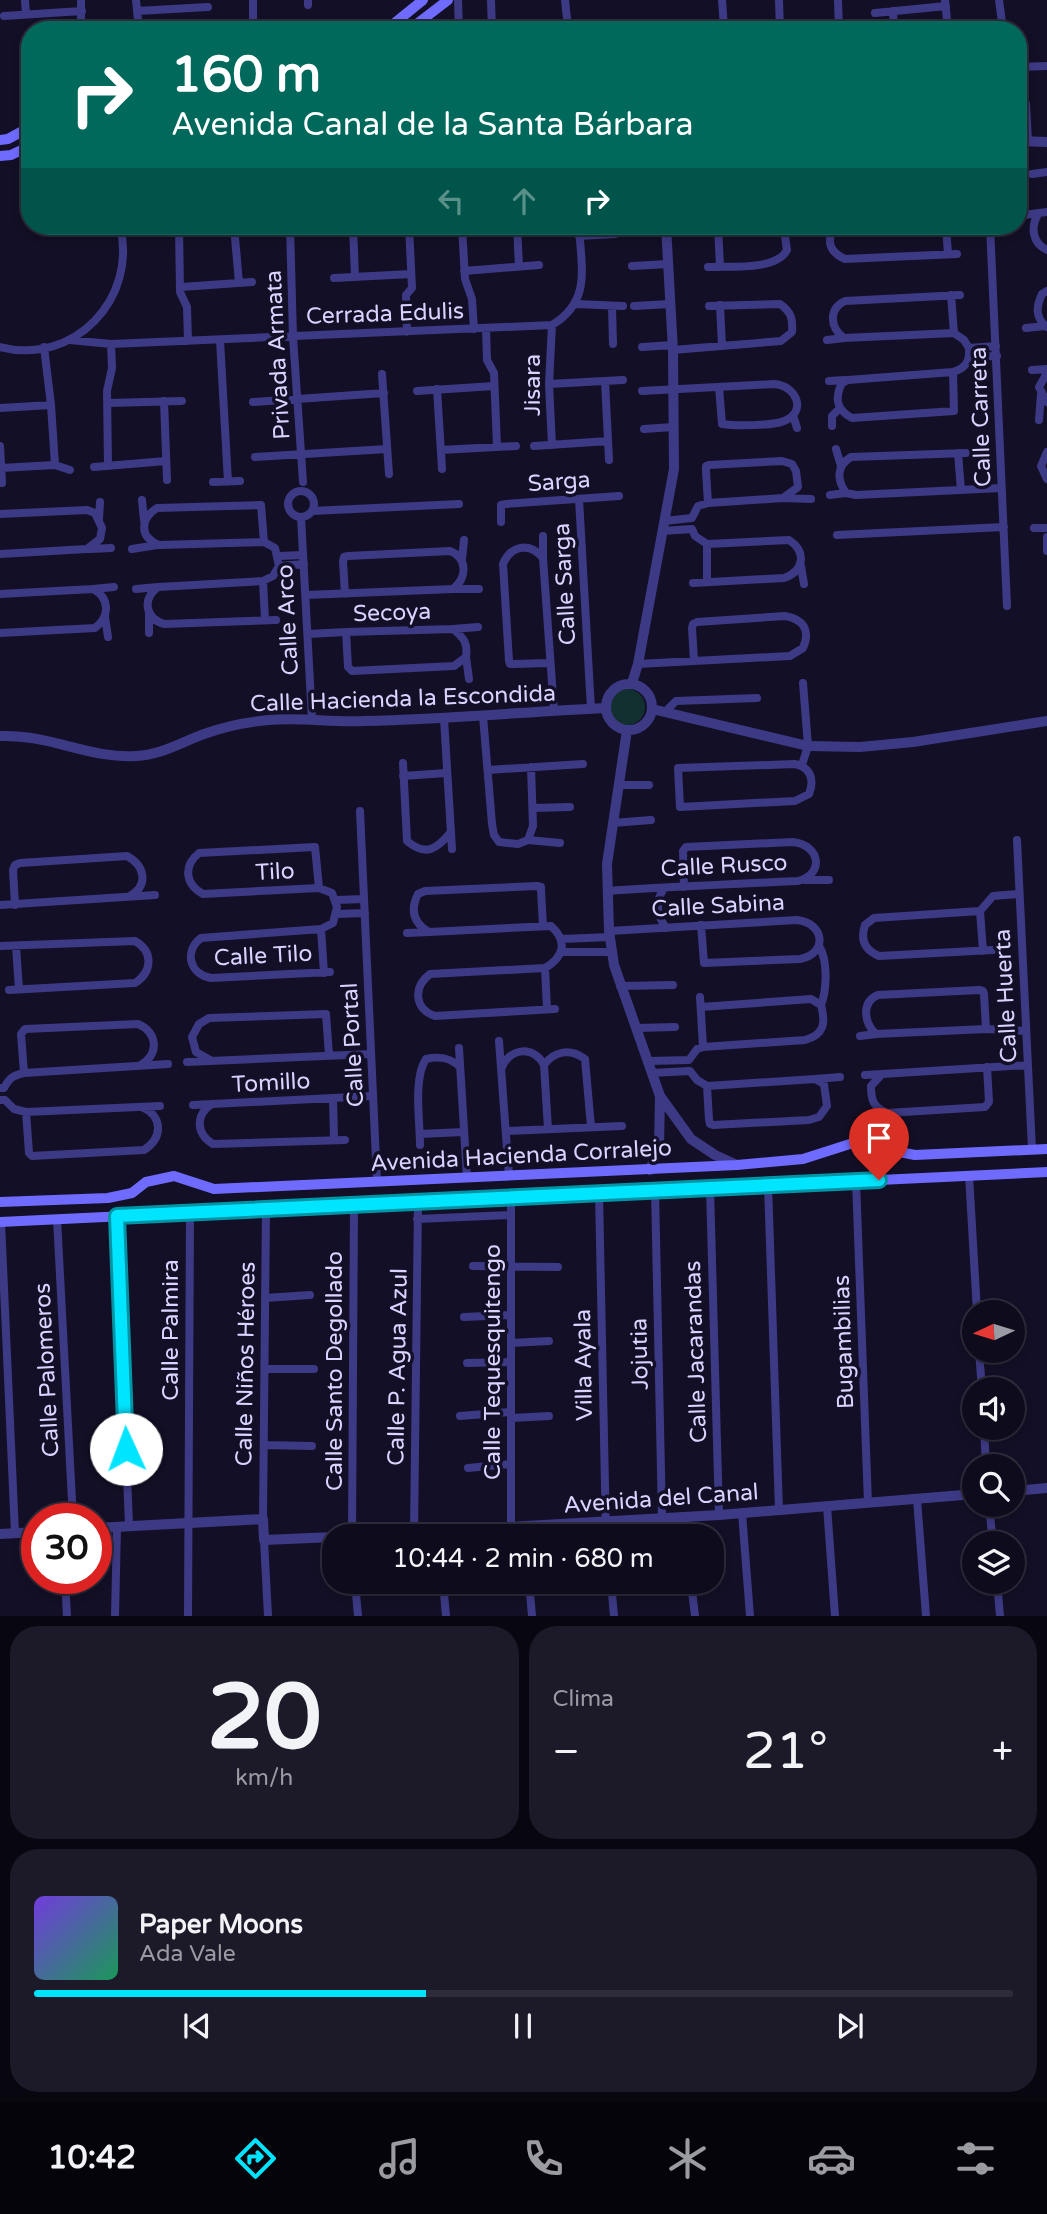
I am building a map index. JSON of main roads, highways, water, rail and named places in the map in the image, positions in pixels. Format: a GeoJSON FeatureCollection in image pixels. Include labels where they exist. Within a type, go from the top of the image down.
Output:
{"type":"FeatureCollection","features":[{"type":"Feature","properties":{"kind":"main road"},"geometry":{"type":"LineString","coordinates":[[397,21],[423,0]]}},
{"type":"Feature","properties":{"kind":"main road"},"geometry":{"type":"LineString","coordinates":[[421,21],[448,0]]}},
{"type":"Feature","properties":{"kind":"main road"},"geometry":{"type":"LineString","coordinates":[[0,140],[21,132]]}},
{"type":"Feature","properties":{"kind":"main road"},"geometry":{"type":"LineString","coordinates":[[0,156],[21,150]]}},
{"type":"Feature","properties":{"kind":"main road","name":"Avenida Hacienda Corralejo"},"geometry":{"type":"LineString","coordinates":[[0,1202],[108,1198],[132,1193],[146,1182],[174,1176],[214,1189],[737,1165],[803,1159],[853,1143],[915,1155],[1047,1149]]}},
{"type":"Feature","properties":{"kind":"main road"},"geometry":{"type":"LineString","coordinates":[[700,1167],[706,1188]]}},
{"type":"Feature","properties":{"kind":"main road"},"geometry":{"type":"LineString","coordinates":[[1,1222],[1047,1172]]}}]}
